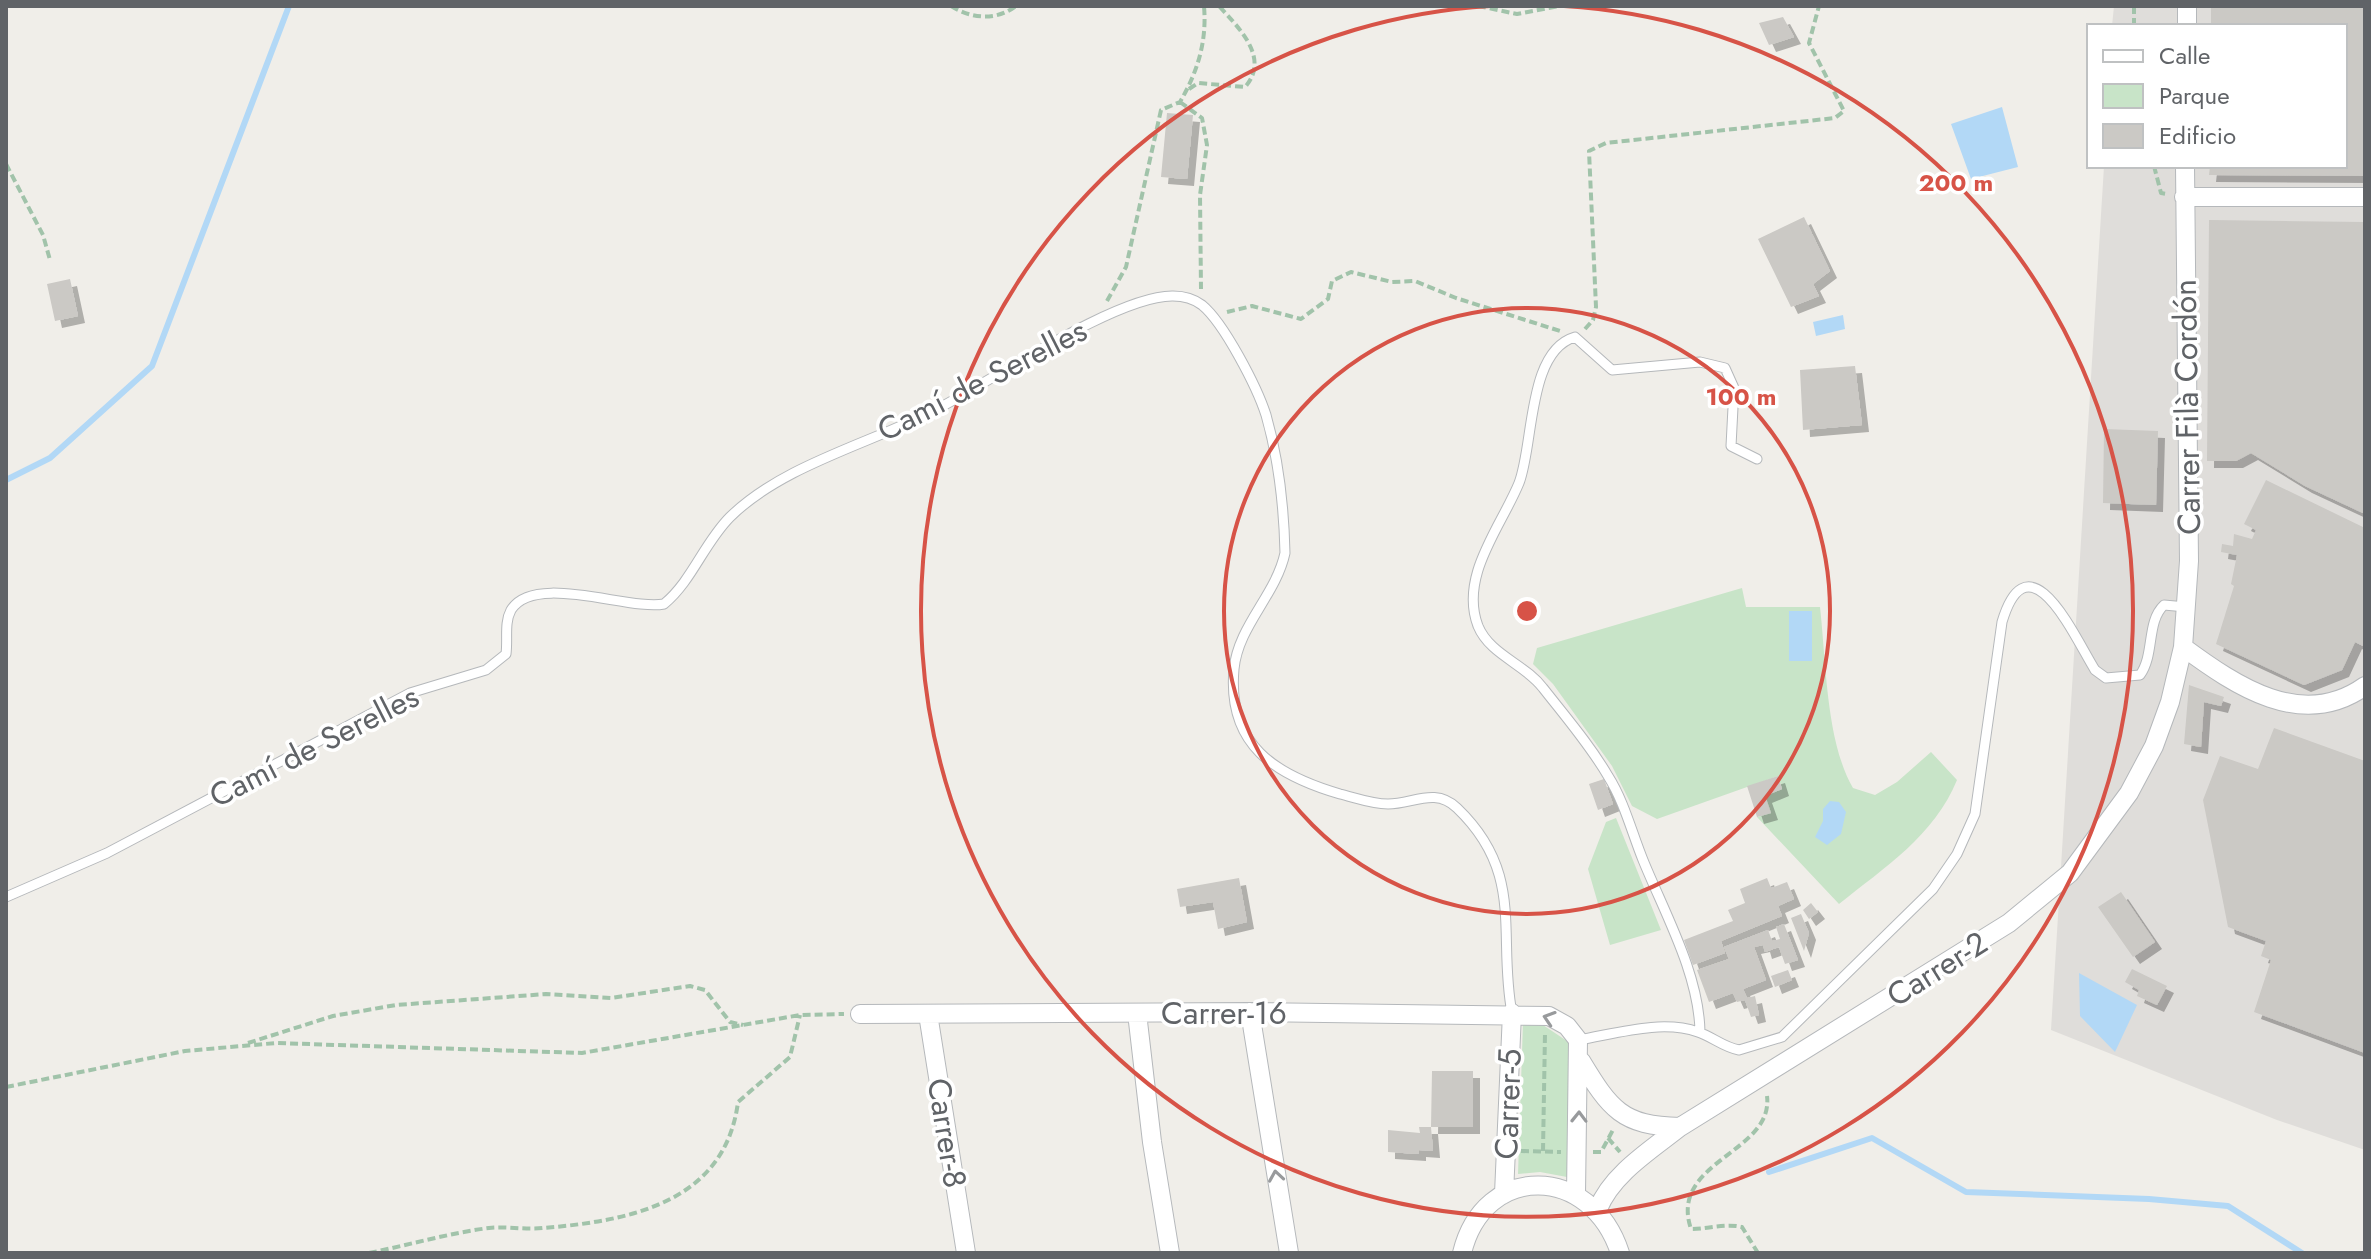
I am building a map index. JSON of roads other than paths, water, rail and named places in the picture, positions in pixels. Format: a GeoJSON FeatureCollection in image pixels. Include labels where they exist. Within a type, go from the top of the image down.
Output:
{"type":"FeatureCollection","features":[{"type":"Feature","properties":{"kind":"street","name":"Carrer Filà Cordón"},"geometry":{"type":"LineString","coordinates":[[2183,647],[2186,607],[2185,168]]}},
{"type":"Feature","properties":{"kind":"street"},"geometry":{"type":"LineString","coordinates":[[2184,197],[2365,197]]}},
{"type":"Feature","properties":{"kind":"street"},"geometry":{"type":"LineString","coordinates":[[2183,647],[2239,684],[2286,703],[2308,706],[2333,703],[2365,686]]}},
{"type":"Feature","properties":{"kind":"street","name":"Carrer-2"},"geometry":{"type":"LineString","coordinates":[[1598,1209],[1602,1199],[1634,1163],[1680,1127],[1982,942],[2070,873],[2106,829],[2154,746],[2170,702],[2183,647]]}},
{"type":"Feature","properties":{"kind":"street"},"geometry":{"type":"LineString","coordinates":[[1250,1012],[1289,1253]]}},
{"type":"Feature","properties":{"kind":"street"},"geometry":{"type":"LineString","coordinates":[[1137,1013],[1152,1142],[1170,1253]]}},
{"type":"Feature","properties":{"kind":"street","name":"Carrer-16"},"geometry":{"type":"LineString","coordinates":[[860,1014],[1512,1013],[1545,1015],[1562,1022],[1578,1040]]}},
{"type":"Feature","properties":{"kind":"street","name":"Carrer-5"},"geometry":{"type":"LineString","coordinates":[[1504,1194],[1512,1013]]}},
{"type":"Feature","properties":{"kind":"street","name":"Carrer-8"},"geometry":{"type":"LineString","coordinates":[[928,1014],[966,1253]]}},
{"type":"Feature","properties":{"kind":"street"},"geometry":{"type":"LineString","coordinates":[[1576,1194],[1578,1040]]}},
{"type":"Feature","properties":{"kind":"street"},"geometry":{"type":"LineString","coordinates":[[1580,1059],[1608,1104],[1628,1119],[1655,1126],[1680,1127]]}},
{"type":"Feature","properties":{"kind":"street"},"geometry":{"type":"LineString","coordinates":[[1462,1253],[1467,1234],[1482,1211],[1504,1194],[1528,1187],[1553,1186],[1576,1194],[1598,1209],[1612,1230],[1620,1253]]}},
{"type":"Feature","properties":{"kind":"lane","name":"Camí de Serelles"},"geometry":{"type":"LineString","coordinates":[[6,897],[107,853],[410,693],[486,670],[506,654],[510,611],[524,599],[565,594],[613,598],[640,606],[664,604],[729,518],[772,486],[935,410],[1096,322],[1163,297],[1186,297],[1199,303],[1214,319],[1254,387],[1266,415],[1285,543],[1280,570],[1236,655],[1234,676],[1238,712],[1246,737],[1271,764],[1323,789],[1388,804],[1436,797],[1458,809],[1490,854],[1504,894],[1512,1013]]}},
{"type":"Feature","properties":{"kind":"lane"},"geometry":{"type":"LineString","coordinates":[[1700,1032],[1695,991],[1609,777],[1541,685],[1488,642],[1475,610],[1478,572],[1519,483],[1530,419],[1548,363],[1556,346],[1575,337],[1612,370],[1700,362],[1725,368],[1734,388],[1731,446],[1757,459]]}},
{"type":"Feature","properties":{"kind":"lane"},"geometry":{"type":"LineString","coordinates":[[1578,1040],[1658,1028],[1700,1032],[1739,1050],[1782,1037],[1933,889],[1947,869],[1975,814],[2002,622],[2008,603],[2015,595],[2035,588],[2050,596],[2095,670],[2106,678],[2140,675],[2149,657],[2156,612],[2164,605],[2186,607]]}},
{"type":"Feature","properties":{"kind":"water"},"geometry":{"type":"Polygon","coordinates":[[[2002,107],[2018,167],[1971,179],[1951,124],[2002,107]]]}},
{"type":"Feature","properties":{"kind":"water"},"geometry":{"type":"Polygon","coordinates":[[[1843,315],[1845,329],[1816,336],[1813,322],[1843,315]]]}},
{"type":"Feature","properties":{"kind":"water"},"geometry":{"type":"Polygon","coordinates":[[[1789,611],[1812,611],[1812,661],[1789,661],[1789,611]]]}},
{"type":"Feature","properties":{"kind":"water"},"geometry":{"type":"Polygon","coordinates":[[[1830,801],[1839,802],[1846,812],[1841,834],[1827,845],[1815,837],[1823,821],[1823,809],[1830,801]]]}},
{"type":"Feature","properties":{"kind":"water"},"geometry":{"type":"Polygon","coordinates":[[[2079,973],[2137,1005],[2115,1052],[2080,1016],[2079,973]]]}},
{"type":"Feature","properties":{"kind":"waterway"},"geometry":{"type":"LineString","coordinates":[[6,480],[50,458],[152,366],[289,6]]}},
{"type":"Feature","properties":{"kind":"waterway"},"geometry":{"type":"LineString","coordinates":[[1769,1172],[1872,1138],[1966,1192],[2149,1199],[2228,1206],[2302,1253]]}}]}
